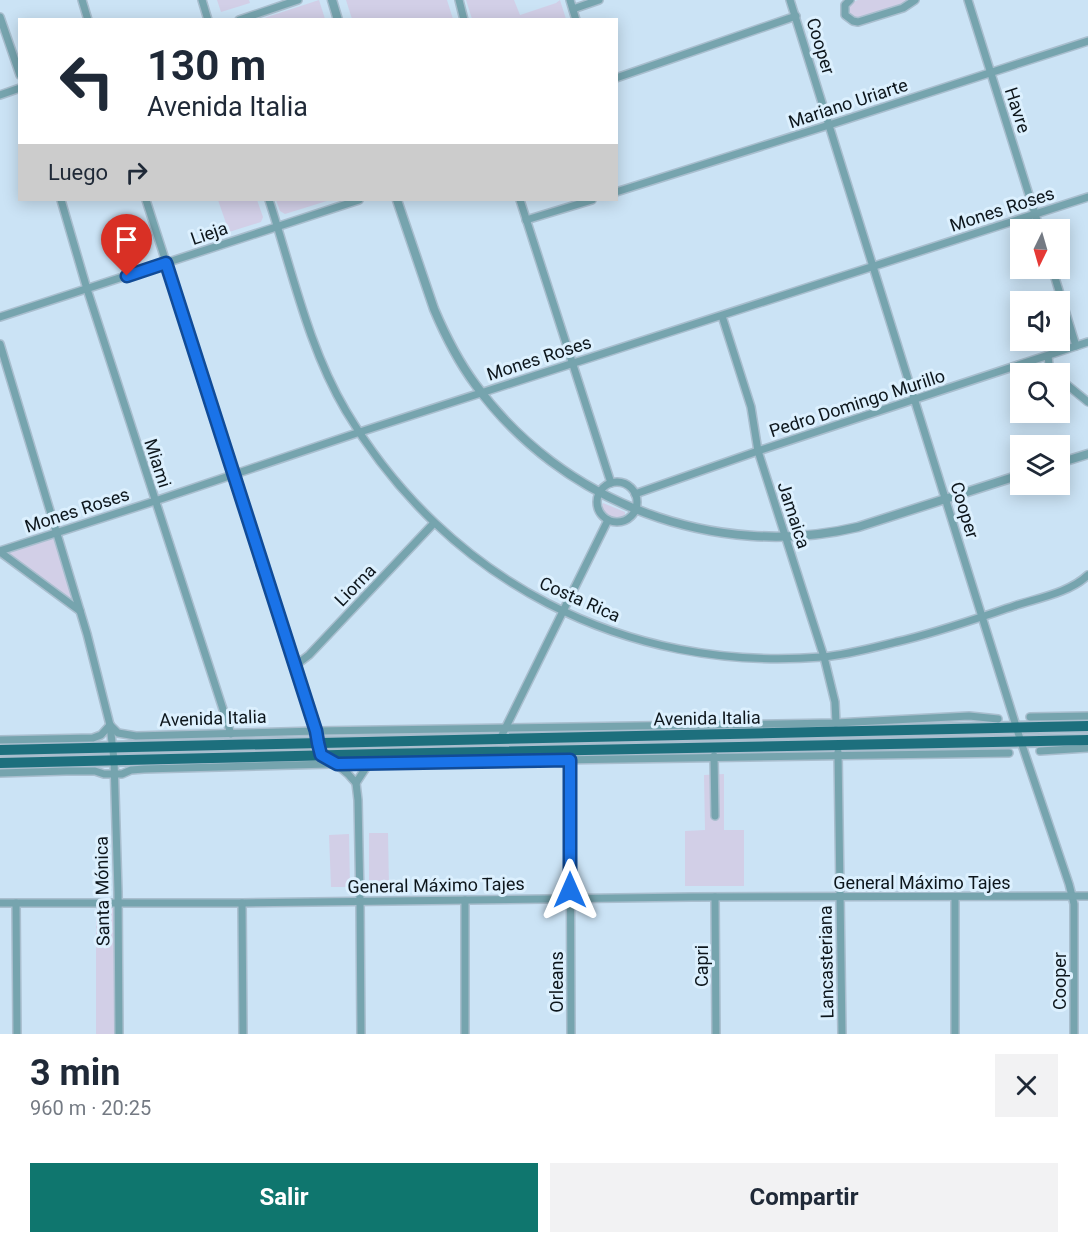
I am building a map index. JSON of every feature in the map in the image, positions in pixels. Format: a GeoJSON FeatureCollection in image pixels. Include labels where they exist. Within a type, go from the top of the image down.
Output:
{"type":"FeatureCollection","features":[{"type":"Feature","properties":{"kind":"main road","name":"Avenida Italia"},"geometry":{"type":"LineString","coordinates":[[0,741],[64,743],[113,748],[318,743],[444,735],[500,739],[1017,728],[1077,723]]}},
{"type":"Feature","properties":{"kind":"main road"},"geometry":{"type":"LineString","coordinates":[[1021,742],[1025,734],[1058,732],[1077,723]]}},
{"type":"Feature","properties":{"kind":"main road"},"geometry":{"type":"LineString","coordinates":[[973,748],[988,737],[1013,734],[1017,728]]}},
{"type":"Feature","properties":{"kind":"main road","name":"Avenida Italia"},"geometry":{"type":"LineString","coordinates":[[0,763],[30,767],[66,766],[114,760],[321,755],[379,754],[437,757],[838,751],[927,749],[946,742],[973,748],[989,748],[1021,742],[1064,745],[1086,742]]}},
{"type":"Feature","properties":{"kind":"main road"},"geometry":{"type":"LineString","coordinates":[[114,760],[122,755],[163,747]]}},
{"type":"Feature","properties":{"kind":"main road"},"geometry":{"type":"LineString","coordinates":[[66,766],[71,758],[104,754],[113,748]]}},
{"type":"Feature","properties":{"kind":"street"},"geometry":{"type":"LineString","coordinates":[[82,0],[87,18]]}},
{"type":"Feature","properties":{"kind":"street"},"geometry":{"type":"LineString","coordinates":[[202,0],[207,18]]}},
{"type":"Feature","properties":{"kind":"street"},"geometry":{"type":"LineString","coordinates":[[245,18],[298,0]]}},
{"type":"Feature","properties":{"kind":"street"},"geometry":{"type":"LineString","coordinates":[[332,0],[337,18]]}},
{"type":"Feature","properties":{"kind":"street"},"geometry":{"type":"LineString","coordinates":[[459,0],[464,18]]}},
{"type":"Feature","properties":{"kind":"street"},"geometry":{"type":"LineString","coordinates":[[570,0],[575,18]]}},
{"type":"Feature","properties":{"kind":"street"},"geometry":{"type":"LineString","coordinates":[[573,9],[599,0]]}},
{"type":"Feature","properties":{"kind":"street","name":"Cooper"},"geometry":{"type":"LineString","coordinates":[[790,0],[1021,742],[1072,896],[1074,904],[1074,1034]]}},
{"type":"Feature","properties":{"kind":"street"},"geometry":{"type":"LineString","coordinates":[[850,0],[845,5],[846,15],[858,22],[903,8],[915,0]]}},
{"type":"Feature","properties":{"kind":"street","name":"Havre"},"geometry":{"type":"LineString","coordinates":[[968,0],[1037,219]]}},
{"type":"Feature","properties":{"kind":"street"},"geometry":{"type":"LineString","coordinates":[[0,16],[18,69]]}},
{"type":"Feature","properties":{"kind":"street"},"geometry":{"type":"LineString","coordinates":[[618,77],[796,16]]}},
{"type":"Feature","properties":{"kind":"street","name":"Mariano Uriarte"},"geometry":{"type":"LineString","coordinates":[[618,191],[1088,41]]}},
{"type":"Feature","properties":{"kind":"street"},"geometry":{"type":"LineString","coordinates":[[0,95],[18,89]]}},
{"type":"Feature","properties":{"kind":"street","name":"Mones Roses"},"geometry":{"type":"LineString","coordinates":[[0,551],[1088,197]]}},
{"type":"Feature","properties":{"kind":"street","name":"Miami"},"geometry":{"type":"LineString","coordinates":[[61,201],[87,289],[231,734]]}},
{"type":"Feature","properties":{"kind":"street"},"geometry":{"type":"LineString","coordinates":[[146,201],[296,665],[321,755],[337,764],[356,783]]}},
{"type":"Feature","properties":{"kind":"street","name":"Costa Rica"},"geometry":{"type":"LineString","coordinates":[[268,201],[308,324],[329,378],[360,432],[395,480],[434,524],[503,577],[562,611],[630,638],[667,647],[738,658],[824,657],[909,639],[1062,590],[1088,575]]}},
{"type":"Feature","properties":{"kind":"street","name":"Lieja"},"geometry":{"type":"LineString","coordinates":[[0,317],[356,201]]}},
{"type":"Feature","properties":{"kind":"street"},"geometry":{"type":"LineString","coordinates":[[397,201],[440,323],[481,393],[506,422],[540,453],[583,483],[616,501],[699,530],[786,537],[839,531],[875,522],[1010,479]]}},
{"type":"Feature","properties":{"kind":"street"},"geometry":{"type":"LineString","coordinates":[[520,201],[611,483]]}},
{"type":"Feature","properties":{"kind":"street"},"geometry":{"type":"LineString","coordinates":[[526,220],[589,201]]}},
{"type":"Feature","properties":{"kind":"street"},"geometry":{"type":"LineString","coordinates":[[1055,279],[1076,346]]}},
{"type":"Feature","properties":{"kind":"street","name":"Jamaica"},"geometry":{"type":"LineString","coordinates":[[722,316],[751,407],[758,451],[824,657],[835,702],[836,723]]}},
{"type":"Feature","properties":{"kind":"street","name":"Pedro Domingo Murillo"},"geometry":{"type":"LineString","coordinates":[[635,494],[1088,342]]}},
{"type":"Feature","properties":{"kind":"street","name":"Santa Mónica"},"geometry":{"type":"LineString","coordinates":[[0,344],[81,611],[110,725],[115,774],[119,1034]]}},
{"type":"Feature","properties":{"kind":"street"},"geometry":{"type":"LineString","coordinates":[[1048,356],[1049,363]]}},
{"type":"Feature","properties":{"kind":"street"},"geometry":{"type":"LineString","coordinates":[[1070,387],[1088,402]]}},
{"type":"Feature","properties":{"kind":"street"},"geometry":{"type":"LineString","coordinates":[[1070,459],[1088,453]]}},
{"type":"Feature","properties":{"kind":"street"},"geometry":{"type":"LineString","coordinates":[[611,483],[625,484],[635,494],[636,509],[624,521],[608,520],[597,506],[597,496],[604,487],[611,483]]}},
{"type":"Feature","properties":{"kind":"street"},"geometry":{"type":"LineString","coordinates":[[500,739],[608,520]]}},
{"type":"Feature","properties":{"kind":"street","name":"Liorna"},"geometry":{"type":"LineString","coordinates":[[296,665],[434,524]]}},
{"type":"Feature","properties":{"kind":"street"},"geometry":{"type":"LineString","coordinates":[[0,551],[81,611]]}},
{"type":"Feature","properties":{"kind":"street"},"geometry":{"type":"LineString","coordinates":[[969,717],[973,748]]}},
{"type":"Feature","properties":{"kind":"street","name":"Avenida Italia"},"geometry":{"type":"LineString","coordinates":[[64,743],[97,737],[110,725],[118,733],[136,736],[316,731],[444,735],[505,728],[836,723],[969,717],[998,719]]}},
{"type":"Feature","properties":{"kind":"street"},"geometry":{"type":"LineString","coordinates":[[1030,717],[1077,723]]}},
{"type":"Feature","properties":{"kind":"street","name":"Avenida Italia"},"geometry":{"type":"LineString","coordinates":[[1077,723],[1086,742]]}},
{"type":"Feature","properties":{"kind":"street"},"geometry":{"type":"LineString","coordinates":[[946,742],[948,754]]}},
{"type":"Feature","properties":{"kind":"street"},"geometry":{"type":"LineString","coordinates":[[64,743],[66,766]]}},
{"type":"Feature","properties":{"kind":"street","name":"Avenida Italia"},"geometry":{"type":"LineString","coordinates":[[1040,751],[1064,745]]}},
{"type":"Feature","properties":{"kind":"street","name":"Avenida Italia"},"geometry":{"type":"LineString","coordinates":[[163,747],[164,760]]}},
{"type":"Feature","properties":{"kind":"street","name":"Avenida Italia"},"geometry":{"type":"LineString","coordinates":[[927,749],[948,754],[973,748]]}},
{"type":"Feature","properties":{"kind":"street","name":"Avenida Italia"},"geometry":{"type":"LineString","coordinates":[[989,748],[1009,753]]}},
{"type":"Feature","properties":{"kind":"street","name":"Lancasteriana"},"geometry":{"type":"LineString","coordinates":[[838,751],[842,1034]]}},
{"type":"Feature","properties":{"kind":"street"},"geometry":{"type":"LineString","coordinates":[[714,753],[715,816]]}},
{"type":"Feature","properties":{"kind":"street"},"geometry":{"type":"LineString","coordinates":[[361,1034],[356,783],[368,763],[379,754]]}},
{"type":"Feature","properties":{"kind":"street","name":"Orleans"},"geometry":{"type":"LineString","coordinates":[[570,755],[571,1034]]}},
{"type":"Feature","properties":{"kind":"street","name":"Avenida Italia"},"geometry":{"type":"LineString","coordinates":[[66,766],[104,774],[122,774],[131,770],[144,769],[368,763],[437,757]]}},
{"type":"Feature","properties":{"kind":"street","name":"Avenida Italia"},"geometry":{"type":"LineString","coordinates":[[0,773],[30,767]]}},
{"type":"Feature","properties":{"kind":"street","name":"General Máximo Tajes"},"geometry":{"type":"LineString","coordinates":[[0,903],[1088,896]]}},
{"type":"Feature","properties":{"kind":"street","name":"Capri"},"geometry":{"type":"LineString","coordinates":[[715,897],[716,1034]]}},
{"type":"Feature","properties":{"kind":"street"},"geometry":{"type":"LineString","coordinates":[[955,897],[956,1034]]}},
{"type":"Feature","properties":{"kind":"street"},"geometry":{"type":"LineString","coordinates":[[465,900],[465,1034]]}},
{"type":"Feature","properties":{"kind":"street"},"geometry":{"type":"LineString","coordinates":[[16,903],[17,1034]]}},
{"type":"Feature","properties":{"kind":"street"},"geometry":{"type":"LineString","coordinates":[[242,903],[243,1034]]}},
{"type":"Feature","properties":{"kind":"shaded area"},"geometry":{"type":"Polygon","coordinates":[[[217,0],[249,0],[250,3],[221,12],[217,0]]]}},
{"type":"Feature","properties":{"kind":"shaded area"},"geometry":{"type":"Polygon","coordinates":[[[319,0],[325,18],[264,18],[319,0]]]}},
{"type":"Feature","properties":{"kind":"shaded area"},"geometry":{"type":"Polygon","coordinates":[[[346,0],[447,0],[453,18],[352,18],[346,0]]]}},
{"type":"Feature","properties":{"kind":"shaded area"},"geometry":{"type":"Polygon","coordinates":[[[466,0],[514,0],[520,15],[560,0],[566,18],[472,18],[466,0]]]}},
{"type":"Feature","properties":{"kind":"shaded area"},"geometry":{"type":"Polygon","coordinates":[[[858,0],[913,0],[858,21],[848,16],[847,8],[850,3],[858,0]]]}},
{"type":"Feature","properties":{"kind":"shaded area"},"geometry":{"type":"Polygon","coordinates":[[[218,201],[257,201],[263,217],[261,222],[229,232],[218,201]]]}},
{"type":"Feature","properties":{"kind":"shaded area"},"geometry":{"type":"Polygon","coordinates":[[[276,201],[327,201],[285,214],[280,211],[276,201]]]}},
{"type":"Feature","properties":{"kind":"shaded area"},"geometry":{"type":"Polygon","coordinates":[[[603,503],[625,512],[625,516],[609,516],[604,511],[603,503]]]}},
{"type":"Feature","properties":{"kind":"shaded area"},"geometry":{"type":"Polygon","coordinates":[[[48,538],[56,542],[74,603],[9,556],[11,550],[48,538]]]}},
{"type":"Feature","properties":{"kind":"shaded area"},"geometry":{"type":"Polygon","coordinates":[[[967,733],[969,736],[967,738],[335,750],[335,747],[967,733]]]}},
{"type":"Feature","properties":{"kind":"shaded area"},"geometry":{"type":"Polygon","coordinates":[[[308,748],[309,751],[168,755],[168,752],[308,748]]]}},
{"type":"Feature","properties":{"kind":"shaded area"},"geometry":{"type":"Polygon","coordinates":[[[61,753],[62,757],[0,760],[0,754],[61,753]]]}},
{"type":"Feature","properties":{"kind":"shaded area"},"geometry":{"type":"Polygon","coordinates":[[[724,774],[724,830],[744,830],[744,886],[685,886],[685,831],[705,830],[704,775],[724,774]]]}},
{"type":"Feature","properties":{"kind":"shaded area"},"geometry":{"type":"Polygon","coordinates":[[[369,833],[388,833],[389,887],[369,887],[369,833]]]}},
{"type":"Feature","properties":{"kind":"shaded area"},"geometry":{"type":"Polygon","coordinates":[[[349,834],[350,887],[331,887],[329,835],[349,834]]]}},
{"type":"Feature","properties":{"kind":"shaded area"},"geometry":{"type":"Polygon","coordinates":[[[116,907],[116,1034],[96,1034],[96,908],[116,907]]]}},
{"type":"Feature","properties":{"kind":"route"},"geometry":{"type":"LineString","coordinates":[[127,276],[166,263],[316,731],[321,755],[337,764],[570,760],[570,890]]}}]}
